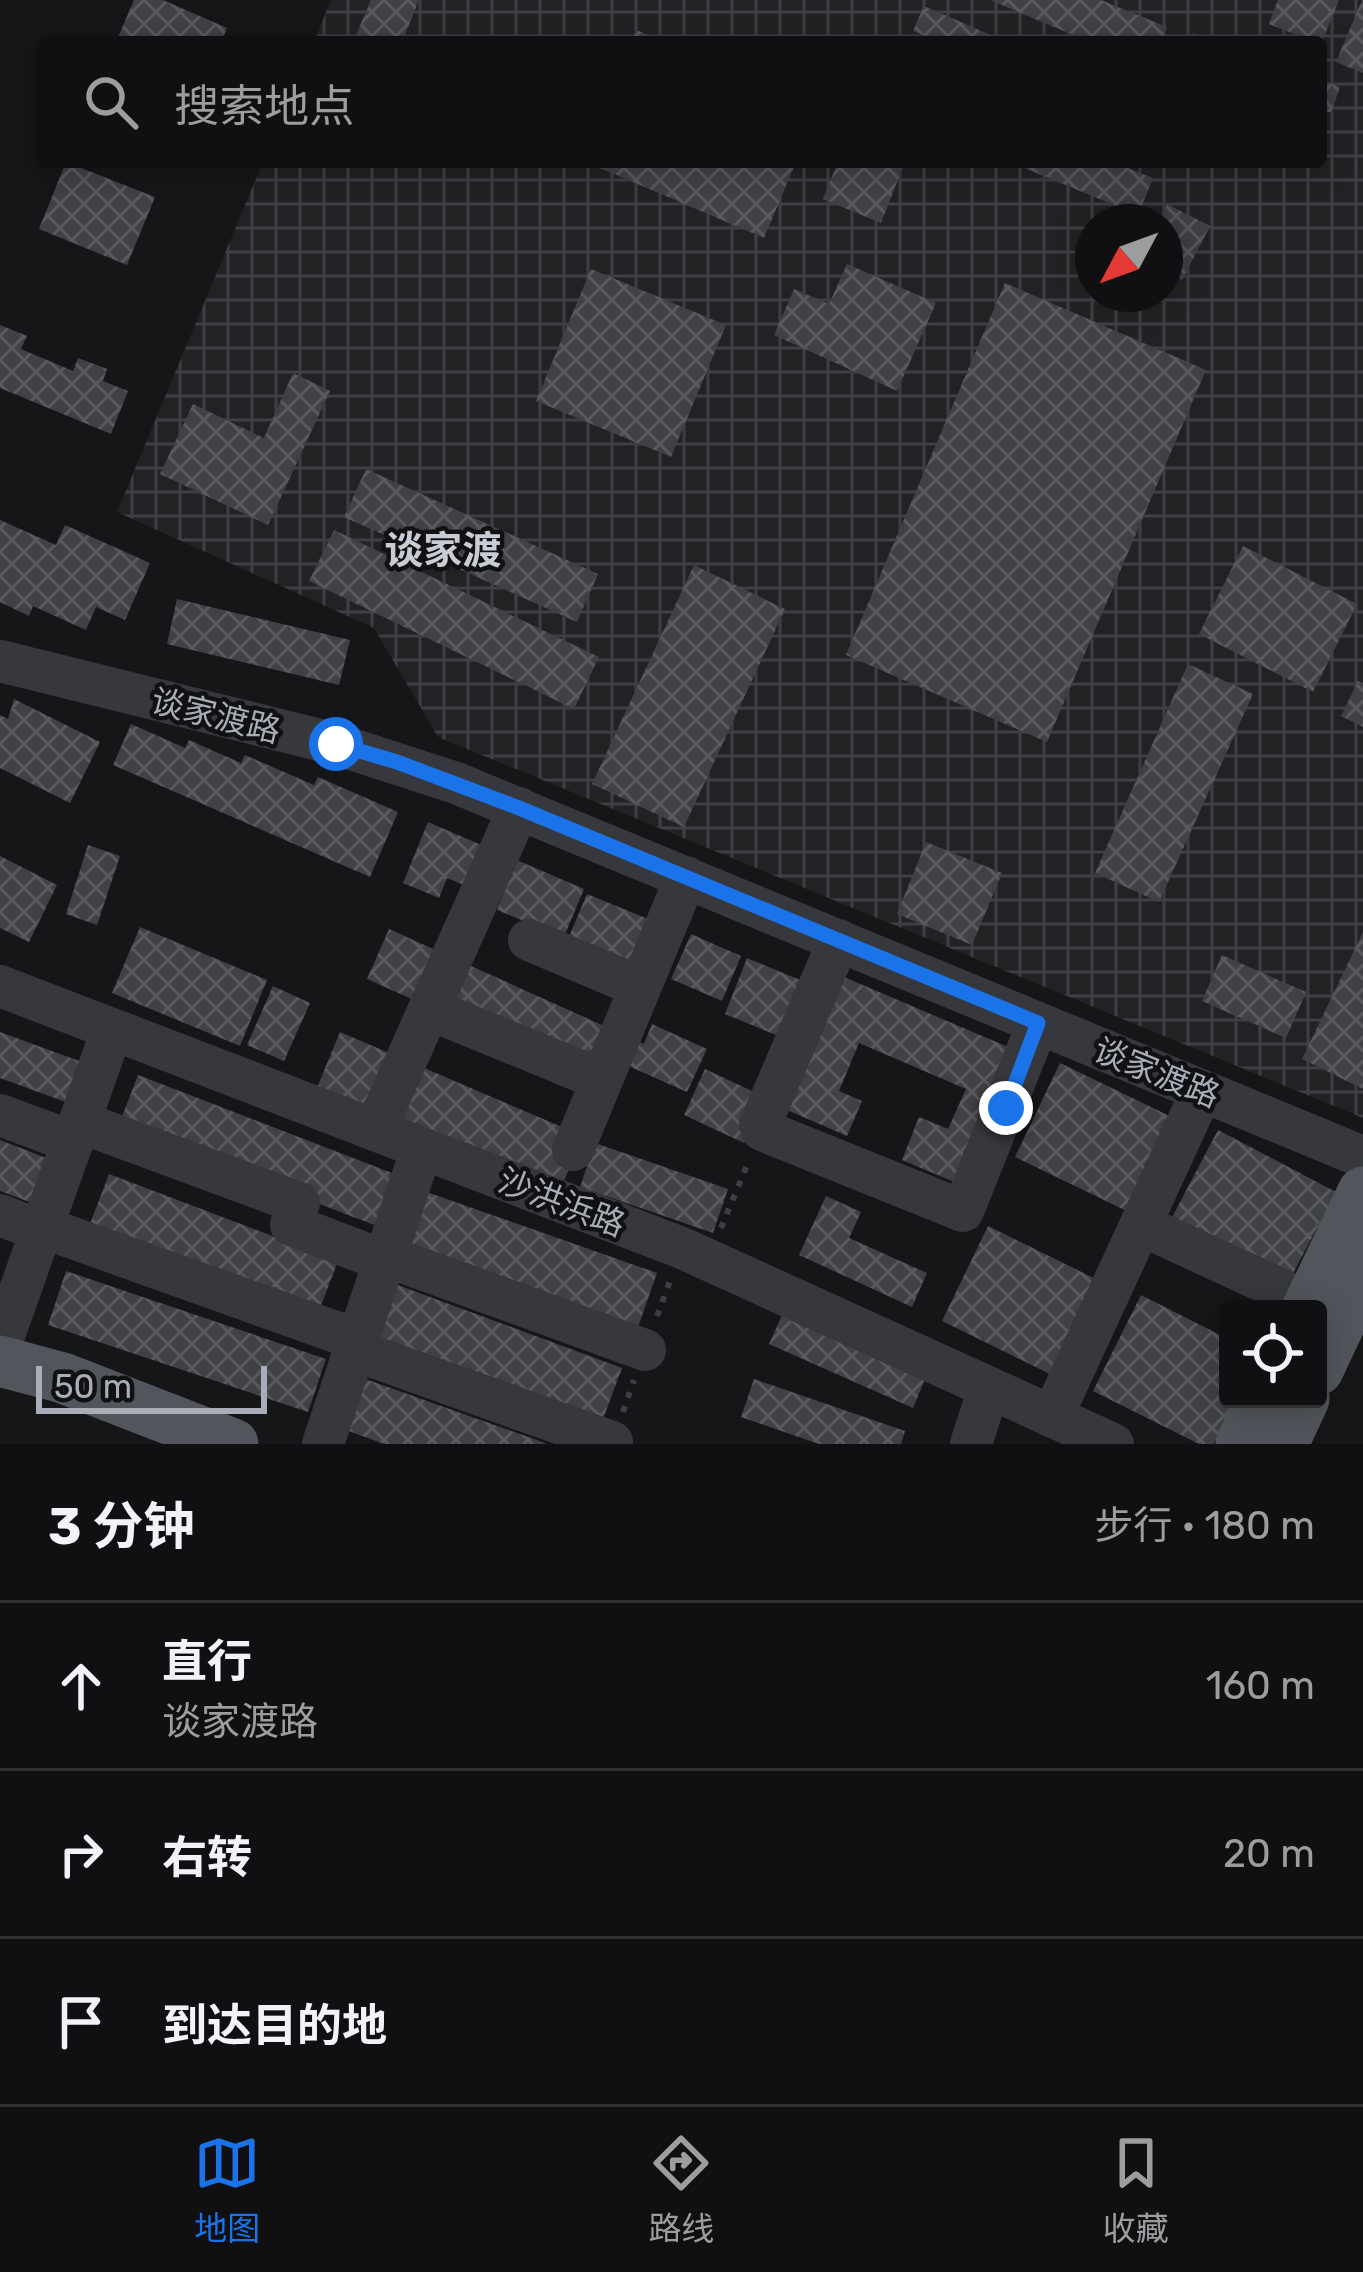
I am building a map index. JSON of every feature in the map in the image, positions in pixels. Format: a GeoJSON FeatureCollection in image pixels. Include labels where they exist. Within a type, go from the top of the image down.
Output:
{"type":"FeatureCollection","features":[{"type":"Feature","properties":{"kind":"main road"},"geometry":{"type":"LineString","coordinates":[[1294,1299],[1363,1192]]}},
{"type":"Feature","properties":{"kind":"main road"},"geometry":{"type":"LineString","coordinates":[[1327,1351],[1363,1274]]}},
{"type":"Feature","properties":{"kind":"main road"},"geometry":{"type":"LineString","coordinates":[[0,1361],[63,1378],[232,1444]]}},
{"type":"Feature","properties":{"kind":"main road"},"geometry":{"type":"LineString","coordinates":[[1241,1444],[1259,1408]]}},
{"type":"Feature","properties":{"kind":"main road"},"geometry":{"type":"LineString","coordinates":[[1283,1444],[1300,1408]]}},
{"type":"Feature","properties":{"kind":"street","name":"谈家渡路"},"geometry":{"type":"LineString","coordinates":[[0,661],[397,762],[1363,1157]]}},
{"type":"Feature","properties":{"kind":"street"},"geometry":{"type":"LineString","coordinates":[[375,1130],[519,808]]}},
{"type":"Feature","properties":{"kind":"street"},"geometry":{"type":"LineString","coordinates":[[573,1150],[686,877]]}},
{"type":"Feature","properties":{"kind":"street"},"geometry":{"type":"LineString","coordinates":[[530,940],[640,987]]}},
{"type":"Feature","properties":{"kind":"street"},"geometry":{"type":"LineString","coordinates":[[839,940],[760,1125],[762,1130],[963,1211],[1038,1023]]}},
{"type":"Feature","properties":{"kind":"street","name":"沙洪浜路"},"geometry":{"type":"LineString","coordinates":[[0,986],[708,1259],[1113,1444]]}},
{"type":"Feature","properties":{"kind":"street"},"geometry":{"type":"LineString","coordinates":[[429,1009],[602,1080]]}},
{"type":"Feature","properties":{"kind":"street"},"geometry":{"type":"LineString","coordinates":[[0,1347],[112,1030]]}},
{"type":"Feature","properties":{"kind":"street"},"geometry":{"type":"LineString","coordinates":[[1052,1417],[1202,1090]]}},
{"type":"Feature","properties":{"kind":"street"},"geometry":{"type":"LineString","coordinates":[[0,1115],[76,1132],[299,1203],[292,1225],[645,1350]]}},
{"type":"Feature","properties":{"kind":"street"},"geometry":{"type":"LineString","coordinates":[[323,1444],[422,1148]]}},
{"type":"Feature","properties":{"kind":"street"},"geometry":{"type":"LineString","coordinates":[[0,1215],[612,1442]]}},
{"type":"Feature","properties":{"kind":"street"},"geometry":{"type":"LineString","coordinates":[[1141,1225],[1294,1299]]}},
{"type":"Feature","properties":{"kind":"street"},"geometry":{"type":"LineString","coordinates":[[971,1444],[989,1388]]}},
{"type":"Feature","properties":{"kind":"path"},"geometry":{"type":"LineString","coordinates":[[708,1259],[762,1130]]}},
{"type":"Feature","properties":{"kind":"shaded area"},"geometry":{"type":"Polygon","coordinates":[[[331,0],[1363,0],[1363,1118],[438,737],[374,628],[117,512],[260,168],[1327,168],[1327,36],[316,36],[331,0]]]}},
{"type":"Feature","properties":{"kind":"building"},"geometry":{"type":"Polygon","coordinates":[[[134,0],[163,0],[227,28],[224,36],[119,36],[134,0]]]}},
{"type":"Feature","properties":{"kind":"building"},"geometry":{"type":"Polygon","coordinates":[[[371,0],[419,0],[404,36],[356,36],[371,0]]]}},
{"type":"Feature","properties":{"kind":"building"},"geometry":{"type":"Polygon","coordinates":[[[990,0],[1101,0],[1167,27],[1163,36],[1076,36],[990,0]]]}},
{"type":"Feature","properties":{"kind":"building"},"geometry":{"type":"Polygon","coordinates":[[[1278,0],[1339,0],[1324,36],[1299,36],[1269,24],[1278,0]]]}},
{"type":"Feature","properties":{"kind":"building"},"geometry":{"type":"Polygon","coordinates":[[[1363,0],[1363,73],[1336,62],[1363,0]]]}},
{"type":"Feature","properties":{"kind":"building"},"geometry":{"type":"Polygon","coordinates":[[[924,6],[993,36],[925,36],[913,31],[924,6]]]}},
{"type":"Feature","properties":{"kind":"building"},"geometry":{"type":"Polygon","coordinates":[[[1327,82],[1340,87],[1331,113],[1327,111],[1327,82]]]}},
{"type":"Feature","properties":{"kind":"building"},"geometry":{"type":"Polygon","coordinates":[[[64,168],[81,168],[155,197],[127,265],[39,229],[64,168]]]}},
{"type":"Feature","properties":{"kind":"building"},"geometry":{"type":"Polygon","coordinates":[[[600,168],[793,168],[764,238],[600,168]]]}},
{"type":"Feature","properties":{"kind":"building"},"geometry":{"type":"Polygon","coordinates":[[[836,168],[903,168],[881,223],[823,199],[836,168]]]}},
{"type":"Feature","properties":{"kind":"building"},"geometry":{"type":"Polygon","coordinates":[[[1024,168],[1128,168],[1153,178],[1142,204],[1111,204],[1024,168]]]}},
{"type":"Feature","properties":{"kind":"building"},"geometry":{"type":"Polygon","coordinates":[[[1183,212],[1210,226],[1183,278],[1183,212]]]}},
{"type":"Feature","properties":{"kind":"building"},"geometry":{"type":"Polygon","coordinates":[[[847,264],[936,303],[897,391],[774,335],[794,289],[829,304],[847,264]]]}},
{"type":"Feature","properties":{"kind":"building"},"geometry":{"type":"Polygon","coordinates":[[[591,269],[726,325],[671,457],[536,401],[591,269]]]}},
{"type":"Feature","properties":{"kind":"building"},"geometry":{"type":"Polygon","coordinates":[[[1005,283],[1206,370],[1047,742],[846,655],[1005,283]]]}},
{"type":"Feature","properties":{"kind":"building"},"geometry":{"type":"Polygon","coordinates":[[[0,325],[27,336],[21,349],[73,371],[78,358],[107,369],[103,381],[128,391],[111,434],[0,388],[0,325]]]}},
{"type":"Feature","properties":{"kind":"building"},"geometry":{"type":"Polygon","coordinates":[[[293,373],[330,391],[268,525],[160,474],[193,404],[264,438],[293,373]]]}},
{"type":"Feature","properties":{"kind":"building"},"geometry":{"type":"Polygon","coordinates":[[[366,469],[598,574],[577,622],[344,517],[366,469]]]}},
{"type":"Feature","properties":{"kind":"building"},"geometry":{"type":"Polygon","coordinates":[[[0,520],[56,545],[65,525],[150,563],[125,620],[96,607],[86,630],[33,606],[29,616],[0,602],[0,520]]]}},
{"type":"Feature","properties":{"kind":"building"},"geometry":{"type":"Polygon","coordinates":[[[334,530],[599,657],[574,709],[309,581],[334,530]]]}},
{"type":"Feature","properties":{"kind":"building"},"geometry":{"type":"Polygon","coordinates":[[[1243,546],[1357,604],[1313,692],[1199,634],[1243,546]]]}},
{"type":"Feature","properties":{"kind":"building"},"geometry":{"type":"Polygon","coordinates":[[[694,565],[785,609],[684,827],[592,784],[694,565]]]}},
{"type":"Feature","properties":{"kind":"building"},"geometry":{"type":"Polygon","coordinates":[[[177,599],[350,640],[339,685],[167,644],[177,599]]]}},
{"type":"Feature","properties":{"kind":"building"},"geometry":{"type":"Polygon","coordinates":[[[1188,664],[1253,694],[1159,902],[1095,873],[1188,664]]]}},
{"type":"Feature","properties":{"kind":"building"},"geometry":{"type":"Polygon","coordinates":[[[1358,681],[1363,683],[1363,727],[1341,716],[1358,681]]]}},
{"type":"Feature","properties":{"kind":"building"},"geometry":{"type":"Polygon","coordinates":[[[14,699],[100,742],[70,803],[0,768],[0,715],[8,719],[14,699]]]}},
{"type":"Feature","properties":{"kind":"building"},"geometry":{"type":"Polygon","coordinates":[[[131,724],[185,748],[189,740],[241,763],[245,755],[314,785],[318,777],[398,812],[370,877],[113,765],[131,724]]]}},
{"type":"Feature","properties":{"kind":"building"},"geometry":{"type":"Polygon","coordinates":[[[428,822],[584,889],[564,937],[497,910],[504,892],[491,886],[464,885],[447,878],[439,898],[403,883],[428,822]]]}},
{"type":"Feature","properties":{"kind":"building"},"geometry":{"type":"Polygon","coordinates":[[[926,842],[1002,873],[972,945],[897,914],[926,842]]]}},
{"type":"Feature","properties":{"kind":"building"},"geometry":{"type":"Polygon","coordinates":[[[88,845],[120,856],[97,925],[66,914],[88,845]]]}},
{"type":"Feature","properties":{"kind":"building"},"geometry":{"type":"Polygon","coordinates":[[[0,856],[57,885],[29,942],[0,928],[0,856]]]}},
{"type":"Feature","properties":{"kind":"building"},"geometry":{"type":"Polygon","coordinates":[[[587,894],[670,928],[651,974],[568,939],[587,894]]]}},
{"type":"Feature","properties":{"kind":"building"},"geometry":{"type":"Polygon","coordinates":[[[140,927],[267,980],[240,1046],[112,993],[140,927]]]}},
{"type":"Feature","properties":{"kind":"building"},"geometry":{"type":"Polygon","coordinates":[[[389,929],[644,1044],[652,1024],[707,1049],[687,1092],[615,1060],[604,1085],[367,979],[389,929]]]}},
{"type":"Feature","properties":{"kind":"building"},"geometry":{"type":"Polygon","coordinates":[[[1363,932],[1363,1089],[1302,1059],[1363,932]]]}},
{"type":"Feature","properties":{"kind":"building"},"geometry":{"type":"Polygon","coordinates":[[[691,934],[741,956],[722,1001],[671,979],[691,934]]]}},
{"type":"Feature","properties":{"kind":"building"},"geometry":{"type":"Polygon","coordinates":[[[1222,955],[1306,992],[1286,1038],[1202,1001],[1222,955]]]}},
{"type":"Feature","properties":{"kind":"building"},"geometry":{"type":"Polygon","coordinates":[[[747,958],[810,984],[788,1040],[725,1014],[747,958]]]}},
{"type":"Feature","properties":{"kind":"building"},"geometry":{"type":"Polygon","coordinates":[[[844,977],[1022,1053],[966,1187],[902,1160],[919,1117],[948,1129],[966,1089],[859,1043],[839,1091],[862,1101],[847,1136],[787,1110],[844,977]]]}},
{"type":"Feature","properties":{"kind":"building"},"geometry":{"type":"Polygon","coordinates":[[[273,986],[310,1003],[284,1061],[247,1045],[273,986]]]}},
{"type":"Feature","properties":{"kind":"building"},"geometry":{"type":"Polygon","coordinates":[[[0,1032],[93,1066],[79,1107],[0,1078],[0,1032]]]}},
{"type":"Feature","properties":{"kind":"building"},"geometry":{"type":"Polygon","coordinates":[[[340,1032],[583,1136],[559,1193],[316,1090],[340,1032]]]}},
{"type":"Feature","properties":{"kind":"building"},"geometry":{"type":"Polygon","coordinates":[[[1060,1063],[1182,1122],[1137,1216],[1015,1157],[1060,1063]]]}},
{"type":"Feature","properties":{"kind":"building"},"geometry":{"type":"Polygon","coordinates":[[[705,1069],[765,1097],[744,1143],[684,1115],[705,1069]]]}},
{"type":"Feature","properties":{"kind":"building"},"geometry":{"type":"Polygon","coordinates":[[[138,1075],[405,1178],[385,1229],[118,1127],[138,1075]]]}},
{"type":"Feature","properties":{"kind":"building"},"geometry":{"type":"Polygon","coordinates":[[[1218,1130],[1336,1192],[1286,1287],[1168,1225],[1218,1130]]]}},
{"type":"Feature","properties":{"kind":"building"},"geometry":{"type":"Polygon","coordinates":[[[0,1140],[59,1163],[43,1207],[0,1191],[0,1140]]]}},
{"type":"Feature","properties":{"kind":"building"},"geometry":{"type":"Polygon","coordinates":[[[595,1143],[728,1189],[713,1233],[580,1187],[595,1143]]]}},
{"type":"Feature","properties":{"kind":"building"},"geometry":{"type":"Polygon","coordinates":[[[109,1174],[338,1261],[317,1316],[88,1229],[109,1174]]]}},
{"type":"Feature","properties":{"kind":"building"},"geometry":{"type":"Polygon","coordinates":[[[424,1191],[657,1273],[637,1330],[405,1249],[424,1191]]]}},
{"type":"Feature","properties":{"kind":"building"},"geometry":{"type":"Polygon","coordinates":[[[826,1196],[861,1212],[849,1238],[927,1273],[912,1307],[799,1255],[826,1196]]]}},
{"type":"Feature","properties":{"kind":"building"},"geometry":{"type":"Polygon","coordinates":[[[988,1226],[1104,1283],[1058,1378],[942,1321],[988,1226]]]}},
{"type":"Feature","properties":{"kind":"building"},"geometry":{"type":"Polygon","coordinates":[[[66,1271],[326,1359],[308,1412],[48,1325],[66,1271]]]}},
{"type":"Feature","properties":{"kind":"building"},"geometry":{"type":"Polygon","coordinates":[[[395,1284],[622,1368],[603,1419],[376,1336],[395,1284]]]}},
{"type":"Feature","properties":{"kind":"building"},"geometry":{"type":"Polygon","coordinates":[[[1141,1295],[1219,1334],[1219,1408],[1232,1408],[1214,1444],[1199,1444],[1093,1391],[1141,1295]]]}},
{"type":"Feature","properties":{"kind":"building"},"geometry":{"type":"Polygon","coordinates":[[[783,1313],[926,1377],[913,1408],[769,1344],[783,1313]]]}},
{"type":"Feature","properties":{"kind":"building"},"geometry":{"type":"Polygon","coordinates":[[[357,1376],[545,1444],[384,1444],[338,1427],[357,1376]]]}},
{"type":"Feature","properties":{"kind":"building"},"geometry":{"type":"Polygon","coordinates":[[[754,1379],[905,1431],[901,1444],[819,1444],[741,1417],[754,1379]]]}},
{"type":"Feature","properties":{"kind":"district","name":"谈家渡"},"geometry":{"type":"Point","coordinates":[443,550]}},
{"type":"Feature","properties":{"kind":"route"},"geometry":{"type":"LineString","coordinates":[[336,744],[519,808],[1038,1023],[1006,1108]]}}]}
